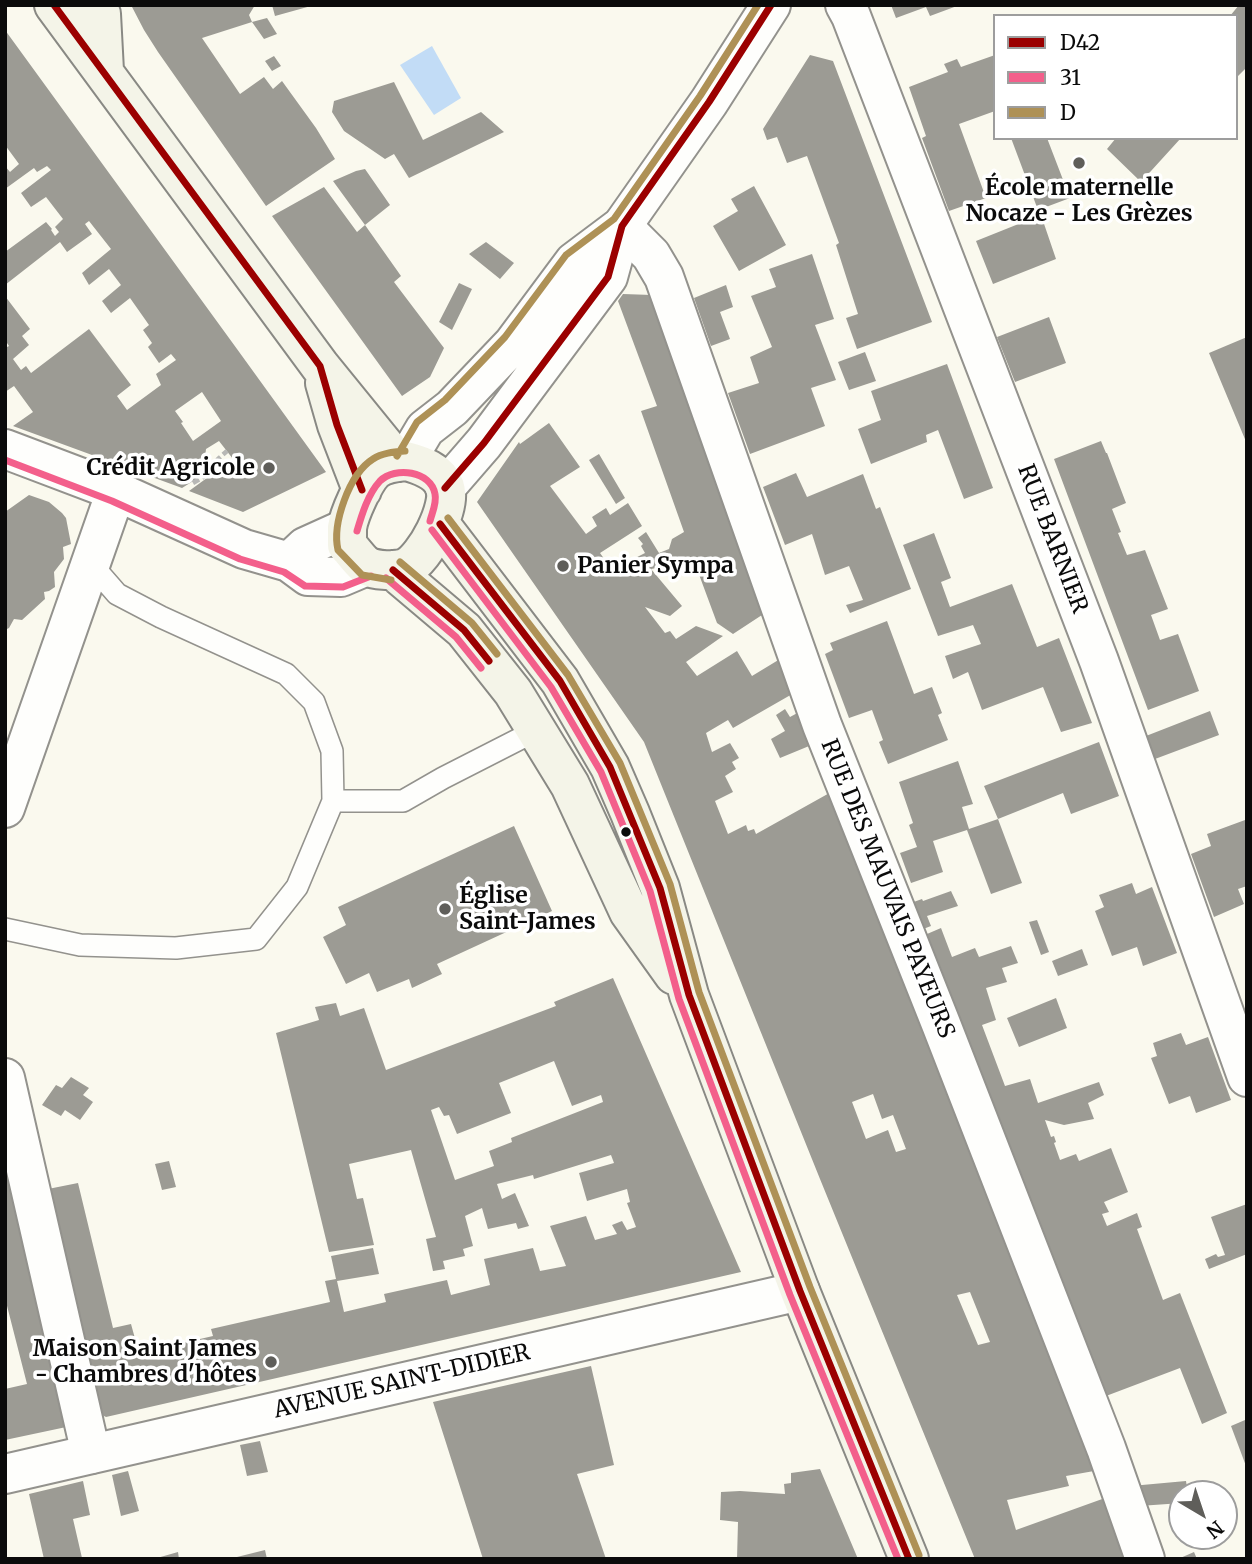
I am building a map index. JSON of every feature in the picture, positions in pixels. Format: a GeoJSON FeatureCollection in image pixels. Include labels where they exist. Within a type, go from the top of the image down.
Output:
{"type":"FeatureCollection","features":[{"type":"Feature","properties":{"kind":"main road"},"geometry":{"type":"LineString","coordinates":[[54,5],[320,366],[402,461]]}},
{"type":"Feature","properties":{"kind":"main road"},"geometry":{"type":"LineString","coordinates":[[97,5],[101,14],[104,71]]}},
{"type":"Feature","properties":{"kind":"main road"},"geometry":{"type":"LineString","coordinates":[[320,366],[337,425],[362,490]]}},
{"type":"Feature","properties":{"kind":"main road"},"geometry":{"type":"LineString","coordinates":[[689,995],[628,912],[570,785],[513,691],[464,629],[347,545],[347,528],[362,490],[374,471],[386,463],[402,461],[424,466],[436,475],[442,506],[560,681],[610,767],[660,888],[689,995],[800,1291],[909,1559]]}},
{"type":"Feature","properties":{"kind":"main road"},"geometry":{"type":"LineString","coordinates":[[380,568],[408,566],[428,545],[442,506]]}},
{"type":"Feature","properties":{"kind":"street"},"geometry":{"type":"LineString","coordinates":[[402,461],[425,429],[452,408],[513,344],[574,262],[622,226],[709,102],[771,5]]}},
{"type":"Feature","properties":{"kind":"street","name":"RUE BARNIER"},"geometry":{"type":"LineString","coordinates":[[845,5],[1099,661],[1247,1077]]}},
{"type":"Feature","properties":{"kind":"street"},"geometry":{"type":"LineString","coordinates":[[442,506],[485,443],[608,277],[622,226]]}},
{"type":"Feature","properties":{"kind":"street","name":"RUE DES MAUVAIS PAYEURS"},"geometry":{"type":"LineString","coordinates":[[622,226],[651,255],[664,277],[822,725],[1106,1448],[1145,1559]]}},
{"type":"Feature","properties":{"kind":"street"},"geometry":{"type":"LineString","coordinates":[[5,449],[116,491],[244,549],[289,562],[307,576],[341,577],[380,568]]}},
{"type":"Feature","properties":{"kind":"street"},"geometry":{"type":"LineString","coordinates":[[5,808],[116,491]]}},
{"type":"Feature","properties":{"kind":"street"},"geometry":{"type":"LineString","coordinates":[[289,562],[305,547],[347,528]]}},
{"type":"Feature","properties":{"kind":"street"},"geometry":{"type":"LineString","coordinates":[[5,1078],[91,1454]]}},
{"type":"Feature","properties":{"kind":"street","name":"AVENUE SAINT-DIDIER"},"geometry":{"type":"LineString","coordinates":[[5,1474],[800,1291]]}},
{"type":"Feature","properties":{"kind":"lane"},"geometry":{"type":"LineString","coordinates":[[14,931],[80,945],[176,948],[256,939],[297,887],[333,801],[332,751],[314,702],[286,674],[117,594],[90,563]]}},
{"type":"Feature","properties":{"kind":"lane"},"geometry":{"type":"LineString","coordinates":[[333,801],[402,801],[537,730]]}},
{"type":"Feature","properties":{"kind":"path"},"geometry":{"type":"LineString","coordinates":[[189,486],[205,476],[227,452]]}},
{"type":"Feature","properties":{"kind":"water"},"geometry":{"type":"Polygon","coordinates":[[[432,46],[461,98],[434,115],[400,65],[432,46]]]}},
{"type":"Feature","properties":{"kind":"building"},"geometry":{"type":"Polygon","coordinates":[[[131,5],[255,5],[249,15],[252,22],[202,38],[240,94],[264,77],[273,89],[282,81],[335,159],[266,206],[158,52],[131,5]]]}},
{"type":"Feature","properties":{"kind":"building"},"geometry":{"type":"Polygon","coordinates":[[[272,5],[311,5],[311,6],[275,16],[272,5]]]}},
{"type":"Feature","properties":{"kind":"building"},"geometry":{"type":"Polygon","coordinates":[[[891,5],[957,6],[930,16],[926,7],[896,18],[891,5]]]}},
{"type":"Feature","properties":{"kind":"building"},"geometry":{"type":"Polygon","coordinates":[[[1239,5],[1247,5],[1247,67],[1238,76],[1238,14],[1232,14],[1239,5]]]}},
{"type":"Feature","properties":{"kind":"building"},"geometry":{"type":"Polygon","coordinates":[[[267,18],[277,34],[264,39],[252,22],[267,18]]]}},
{"type":"Feature","properties":{"kind":"building"},"geometry":{"type":"Polygon","coordinates":[[[5,30],[326,472],[243,512],[189,491],[233,459],[219,441],[206,449],[206,460],[193,470],[198,478],[182,488],[13,426],[33,412],[14,386],[5,392],[5,348],[9,346],[5,340],[5,296],[30,329],[22,336],[29,345],[13,359],[21,370],[26,366],[31,373],[89,329],[131,385],[117,396],[127,410],[161,385],[156,374],[176,360],[171,354],[159,363],[148,347],[152,343],[143,330],[149,325],[130,298],[111,313],[102,301],[121,285],[109,269],[89,285],[82,273],[111,249],[89,221],[85,224],[92,234],[67,252],[60,242],[5,285],[5,252],[46,222],[55,236],[59,232],[55,227],[63,219],[46,197],[31,207],[21,193],[51,170],[47,166],[37,172],[34,168],[5,189],[5,166],[10,172],[19,164],[5,145],[5,30]],[[202,392],[175,411],[193,441],[221,421],[202,392]]]}},
{"type":"Feature","properties":{"kind":"building"},"geometry":{"type":"Polygon","coordinates":[[[810,55],[833,61],[932,322],[857,349],[846,318],[858,314],[836,245],[839,243],[807,156],[787,163],[777,137],[767,140],[763,129],[810,55]]]}},
{"type":"Feature","properties":{"kind":"building"},"geometry":{"type":"Polygon","coordinates":[[[274,56],[281,66],[272,71],[265,61],[274,56]]]}},
{"type":"Feature","properties":{"kind":"building"},"geometry":{"type":"Polygon","coordinates":[[[993,56],[993,112],[959,124],[986,198],[949,211],[922,138],[926,136],[909,87],[948,72],[944,64],[957,59],[961,67],[993,56]]]}},
{"type":"Feature","properties":{"kind":"building"},"geometry":{"type":"Polygon","coordinates":[[[394,82],[423,140],[481,112],[504,132],[409,178],[394,154],[385,159],[344,131],[332,112],[334,101],[394,82]]]}},
{"type":"Feature","properties":{"kind":"building"},"geometry":{"type":"Polygon","coordinates":[[[1012,140],[1048,140],[1070,198],[1038,210],[1012,140]]]}},
{"type":"Feature","properties":{"kind":"building"},"geometry":{"type":"Polygon","coordinates":[[[1114,140],[1179,140],[1141,182],[1107,149],[1114,140]]]}},
{"type":"Feature","properties":{"kind":"building"},"geometry":{"type":"Polygon","coordinates":[[[365,169],[390,205],[365,225],[333,181],[365,169]]]}},
{"type":"Feature","properties":{"kind":"building"},"geometry":{"type":"Polygon","coordinates":[[[754,186],[786,245],[739,271],[713,226],[738,211],[731,199],[754,186]]]}},
{"type":"Feature","properties":{"kind":"building"},"geometry":{"type":"Polygon","coordinates":[[[324,187],[357,232],[365,225],[401,276],[394,282],[444,348],[430,377],[402,396],[272,216],[324,187]]]}},
{"type":"Feature","properties":{"kind":"building"},"geometry":{"type":"Polygon","coordinates":[[[1041,215],[1056,259],[993,284],[976,241],[1041,215]]]}},
{"type":"Feature","properties":{"kind":"building"},"geometry":{"type":"Polygon","coordinates":[[[486,242],[514,263],[500,279],[469,254],[486,242]]]}},
{"type":"Feature","properties":{"kind":"building"},"geometry":{"type":"Polygon","coordinates":[[[812,254],[834,319],[815,325],[836,380],[811,388],[825,426],[750,454],[728,393],[759,383],[750,357],[772,347],[751,296],[776,287],[769,269],[812,254]]]}},
{"type":"Feature","properties":{"kind":"building"},"geometry":{"type":"Polygon","coordinates":[[[459,283],[472,289],[452,330],[439,322],[459,283]]]}},
{"type":"Feature","properties":{"kind":"building"},"geometry":{"type":"Polygon","coordinates":[[[726,285],[733,307],[720,312],[730,339],[711,346],[694,298],[726,285]]]}},
{"type":"Feature","properties":{"kind":"building"},"geometry":{"type":"Polygon","coordinates":[[[623,294],[652,295],[762,615],[733,634],[717,623],[694,561],[651,569],[682,606],[670,616],[645,607],[665,633],[670,631],[676,639],[696,626],[723,636],[686,662],[697,676],[737,651],[752,676],[780,659],[794,693],[733,728],[728,720],[706,733],[712,752],[730,743],[739,758],[732,762],[736,769],[725,776],[733,792],[715,801],[728,834],[746,825],[748,831],[754,829],[756,834],[833,791],[1094,1471],[1066,1476],[1069,1486],[1007,1500],[1016,1530],[1105,1498],[1129,1559],[975,1559],[644,742],[477,502],[519,442],[520,444],[549,423],[580,467],[550,486],[586,534],[597,526],[592,517],[606,508],[610,515],[628,503],[642,526],[600,553],[612,570],[645,553],[638,538],[646,532],[659,553],[669,549],[672,539],[684,532],[641,411],[657,406],[618,301],[623,294]],[[873,1094],[852,1102],[866,1139],[888,1130],[896,1152],[906,1149],[893,1115],[882,1119],[873,1094]],[[970,1292],[957,1295],[978,1345],[990,1342],[970,1292]]]}},
{"type":"Feature","properties":{"kind":"building"},"geometry":{"type":"Polygon","coordinates":[[[1049,317],[1066,363],[1015,382],[997,337],[1049,317]]]}},
{"type":"Feature","properties":{"kind":"building"},"geometry":{"type":"Polygon","coordinates":[[[1247,337],[1247,444],[1209,353],[1247,337]]]}},
{"type":"Feature","properties":{"kind":"building"},"geometry":{"type":"Polygon","coordinates":[[[865,352],[876,381],[849,390],[838,362],[865,352]]]}},
{"type":"Feature","properties":{"kind":"building"},"geometry":{"type":"Polygon","coordinates":[[[947,364],[993,488],[964,499],[938,430],[926,435],[927,442],[871,464],[858,429],[881,420],[871,391],[947,364]]]}},
{"type":"Feature","properties":{"kind":"building"},"geometry":{"type":"Polygon","coordinates":[[[1101,441],[1126,503],[1112,509],[1121,532],[1118,533],[1127,555],[1145,550],[1168,609],[1151,615],[1160,640],[1178,634],[1199,691],[1148,710],[1054,459],[1101,441]]]}},
{"type":"Feature","properties":{"kind":"building"},"geometry":{"type":"Polygon","coordinates":[[[599,454],[625,498],[616,504],[589,460],[599,454]]]}},
{"type":"Feature","properties":{"kind":"building"},"geometry":{"type":"Polygon","coordinates":[[[796,473],[807,497],[863,474],[876,509],[880,507],[911,589],[850,613],[846,605],[863,600],[849,566],[825,575],[812,534],[785,545],[763,487],[796,473]]]}},
{"type":"Feature","properties":{"kind":"building"},"geometry":{"type":"Polygon","coordinates":[[[29,495],[49,502],[62,513],[66,518],[71,544],[63,547],[64,559],[54,572],[55,587],[44,592],[45,599],[22,620],[14,619],[5,630],[5,512],[29,495]]]}},
{"type":"Feature","properties":{"kind":"building"},"geometry":{"type":"Polygon","coordinates":[[[934,533],[951,578],[941,582],[950,607],[1012,584],[1037,647],[1059,638],[1092,723],[1061,732],[1043,687],[982,710],[968,672],[953,679],[945,656],[981,644],[973,625],[938,636],[903,545],[934,533]]]}},
{"type":"Feature","properties":{"kind":"building"},"geometry":{"type":"Polygon","coordinates":[[[887,621],[914,694],[932,687],[942,713],[938,715],[948,740],[888,764],[879,742],[883,740],[872,710],[849,718],[825,654],[833,650],[830,643],[887,621]]]}},
{"type":"Feature","properties":{"kind":"building"},"geometry":{"type":"Polygon","coordinates":[[[785,709],[790,717],[801,711],[814,744],[780,758],[771,739],[785,731],[776,715],[785,709]]]}},
{"type":"Feature","properties":{"kind":"building"},"geometry":{"type":"Polygon","coordinates":[[[1210,711],[1219,735],[1155,759],[1146,736],[1210,711]]]}},
{"type":"Feature","properties":{"kind":"building"},"geometry":{"type":"Polygon","coordinates":[[[1099,742],[1119,796],[1071,814],[1063,793],[998,819],[984,786],[1099,742]]]}},
{"type":"Feature","properties":{"kind":"building"},"geometry":{"type":"Polygon","coordinates":[[[958,761],[973,804],[962,807],[969,829],[998,819],[1022,883],[991,894],[967,830],[933,841],[943,872],[911,883],[900,853],[917,847],[909,825],[913,823],[899,782],[958,761]]]}},
{"type":"Feature","properties":{"kind":"building"},"geometry":{"type":"Polygon","coordinates":[[[1245,820],[1247,886],[1238,889],[1244,904],[1214,917],[1191,854],[1211,846],[1207,834],[1245,820]]]}},
{"type":"Feature","properties":{"kind":"building","name":"Église Saint-James"},"geometry":{"type":"Polygon","coordinates":[[[514,826],[552,911],[437,964],[442,974],[412,988],[409,979],[377,992],[369,973],[346,984],[323,937],[346,925],[338,907],[514,826]]]}},
{"type":"Feature","properties":{"kind":"building"},"geometry":{"type":"Polygon","coordinates":[[[1132,883],[1136,894],[1152,887],[1177,953],[1143,966],[1137,947],[1112,956],[1095,911],[1104,907],[1099,895],[1132,883]]]}},
{"type":"Feature","properties":{"kind":"building"},"geometry":{"type":"Polygon","coordinates":[[[951,891],[958,906],[927,916],[931,926],[918,931],[908,904],[951,891]]]}},
{"type":"Feature","properties":{"kind":"building"},"geometry":{"type":"Polygon","coordinates":[[[1037,920],[1049,952],[1041,955],[1029,922],[1037,920]]]}},
{"type":"Feature","properties":{"kind":"building"},"geometry":{"type":"Polygon","coordinates":[[[941,928],[952,957],[975,948],[979,957],[1011,946],[1018,963],[1002,968],[1007,982],[986,988],[996,1020],[982,1025],[1005,1086],[1030,1079],[1038,1103],[1099,1082],[1104,1095],[1088,1103],[1094,1119],[1064,1125],[1045,1120],[1051,1137],[1054,1136],[1060,1160],[1076,1154],[1079,1161],[1111,1148],[1128,1192],[1104,1202],[1109,1212],[1102,1214],[1107,1226],[1137,1213],[1142,1227],[1137,1229],[1163,1300],[1180,1293],[1227,1413],[1202,1424],[1180,1368],[1106,1396],[920,937],[941,928]]]}},
{"type":"Feature","properties":{"kind":"building"},"geometry":{"type":"Polygon","coordinates":[[[1082,949],[1088,965],[1058,976],[1052,961],[1082,949]]]}},
{"type":"Feature","properties":{"kind":"building"},"geometry":{"type":"Polygon","coordinates":[[[613,978],[741,1272],[106,1417],[102,1415],[48,1189],[78,1183],[113,1328],[131,1324],[139,1353],[213,1336],[211,1329],[330,1302],[325,1281],[336,1279],[331,1256],[373,1248],[379,1274],[337,1281],[344,1312],[386,1302],[384,1294],[447,1280],[451,1295],[490,1285],[484,1259],[533,1248],[540,1271],[566,1266],[550,1226],[586,1216],[595,1240],[617,1234],[612,1225],[622,1221],[627,1230],[636,1227],[627,1203],[630,1202],[627,1189],[587,1201],[579,1173],[614,1163],[611,1155],[534,1179],[533,1175],[497,1184],[502,1199],[515,1193],[529,1226],[518,1229],[516,1223],[488,1229],[482,1208],[465,1216],[473,1246],[463,1249],[465,1256],[443,1261],[445,1269],[433,1271],[426,1239],[436,1237],[411,1150],[349,1164],[357,1199],[363,1198],[374,1245],[329,1252],[276,1033],[319,1020],[315,1007],[336,1003],[340,1016],[364,1008],[386,1070],[556,1006],[554,1002],[613,978]],[[554,1061],[499,1083],[511,1113],[457,1134],[449,1115],[444,1116],[439,1107],[431,1110],[455,1180],[494,1166],[489,1151],[512,1142],[511,1138],[603,1102],[601,1095],[572,1106],[554,1061]]]}},
{"type":"Feature","properties":{"kind":"building"},"geometry":{"type":"Polygon","coordinates":[[[1056,998],[1067,1028],[1019,1047],[1007,1018],[1056,998]]]}},
{"type":"Feature","properties":{"kind":"building"},"geometry":{"type":"Polygon","coordinates":[[[1181,1033],[1186,1045],[1208,1037],[1231,1100],[1196,1113],[1190,1096],[1169,1104],[1151,1058],[1157,1056],[1153,1043],[1181,1033]]]}},
{"type":"Feature","properties":{"kind":"building"},"geometry":{"type":"Polygon","coordinates":[[[71,1077],[89,1088],[83,1095],[93,1102],[80,1120],[65,1110],[61,1116],[42,1105],[56,1085],[62,1088],[71,1077]]]}},
{"type":"Feature","properties":{"kind":"building"},"geometry":{"type":"Polygon","coordinates":[[[5,1151],[71,1426],[5,1440],[5,1389],[27,1384],[5,1298],[5,1151]]]}},
{"type":"Feature","properties":{"kind":"building"},"geometry":{"type":"Polygon","coordinates":[[[169,1161],[176,1187],[162,1190],[155,1164],[169,1161]]]}},
{"type":"Feature","properties":{"kind":"building"},"geometry":{"type":"Polygon","coordinates":[[[1247,1204],[1247,1254],[1209,1269],[1205,1259],[1216,1254],[1218,1257],[1225,1255],[1211,1217],[1247,1204]]]}},
{"type":"Feature","properties":{"kind":"building"},"geometry":{"type":"Polygon","coordinates":[[[591,1366],[614,1465],[577,1474],[606,1559],[483,1559],[433,1402],[591,1366]]]}},
{"type":"Feature","properties":{"kind":"building"},"geometry":{"type":"Polygon","coordinates":[[[1245,1420],[1247,1423],[1246,1466],[1231,1426],[1245,1420]]]}},
{"type":"Feature","properties":{"kind":"building"},"geometry":{"type":"Polygon","coordinates":[[[260,1441],[268,1472],[247,1476],[240,1445],[260,1441]]]}},
{"type":"Feature","properties":{"kind":"building"},"geometry":{"type":"Polygon","coordinates":[[[820,1469],[858,1559],[737,1559],[738,1522],[720,1520],[721,1492],[785,1494],[784,1484],[791,1483],[791,1473],[820,1469]]]}},
{"type":"Feature","properties":{"kind":"building"},"geometry":{"type":"Polygon","coordinates":[[[128,1471],[139,1511],[121,1516],[112,1475],[128,1471]]]}},
{"type":"Feature","properties":{"kind":"building"},"geometry":{"type":"Polygon","coordinates":[[[83,1481],[90,1515],[73,1519],[82,1558],[44,1559],[29,1494],[83,1481]]]}},
{"type":"Feature","properties":{"kind":"building"},"geometry":{"type":"Polygon","coordinates":[[[1168,1483],[1168,1504],[1139,1506],[1131,1486],[1168,1483]]]}},
{"type":"Feature","properties":{"kind":"building"},"geometry":{"type":"Polygon","coordinates":[[[265,1550],[267,1559],[233,1558],[265,1550]]]}},
{"type":"Feature","properties":{"kind":"building"},"geometry":{"type":"Polygon","coordinates":[[[178,1552],[179,1559],[157,1559],[157,1558],[178,1552]]]}},
{"type":"Feature","properties":{"kind":"building"},"geometry":{"type":"Polygon","coordinates":[[[1194,1552],[1197,1559],[1178,1559],[1194,1552]]]}},
{"type":"Feature","properties":{"kind":"transit line","name":"D42"},"geometry":{"type":"LineString","coordinates":[[54,5],[320,366],[337,425],[362,490]]}},
{"type":"Feature","properties":{"kind":"transit line","name":"D"},"geometry":{"type":"LineString","coordinates":[[397,456],[417,422],[445,400],[505,337],[566,255],[614,219],[700,96],[758,5]]}},
{"type":"Feature","properties":{"kind":"transit line","name":"D42"},"geometry":{"type":"LineString","coordinates":[[445,488],[484,443],[608,277],[622,226],[709,102],[771,5]]}},
{"type":"Feature","properties":{"kind":"transit line","name":"D"},"geometry":{"type":"LineString","coordinates":[[391,580],[362,575],[338,550],[338,527],[344,500],[364,466],[380,455],[405,451]]}},
{"type":"Feature","properties":{"kind":"transit line","name":"31"},"geometry":{"type":"LineString","coordinates":[[5,460],[112,501],[240,559],[284,572],[305,586],[343,587],[371,576]]}},
{"type":"Feature","properties":{"kind":"transit line","name":"31"},"geometry":{"type":"LineString","coordinates":[[357,531],[372,492],[380,481],[394,473],[412,473],[427,480],[432,486],[435,501],[430,521]]}},
{"type":"Feature","properties":{"kind":"transit line","name":"D"},"geometry":{"type":"LineString","coordinates":[[448,518],[568,675],[620,763],[670,884],[699,992],[810,1287],[919,1555]]}},
{"type":"Feature","properties":{"kind":"transit line","name":"D42"},"geometry":{"type":"LineString","coordinates":[[440,524],[560,681],[610,767],[660,888],[689,995],[800,1291],[909,1559]]}},
{"type":"Feature","properties":{"kind":"transit line","name":"31"},"geometry":{"type":"LineString","coordinates":[[432,530],[551,687],[601,772],[650,891],[679,999],[790,1295],[898,1559]]}},
{"type":"Feature","properties":{"kind":"transit line","name":"D"},"geometry":{"type":"LineString","coordinates":[[400,562],[472,623],[497,654]]}},
{"type":"Feature","properties":{"kind":"transit line","name":"D42"},"geometry":{"type":"LineString","coordinates":[[393,570],[464,630],[489,661]]}},
{"type":"Feature","properties":{"kind":"transit line","name":"31"},"geometry":{"type":"LineString","coordinates":[[386,578],[456,637],[481,668]]}},
{"type":"Feature","properties":{"kind":"place","name":"École maternelle Nocaze - Les Grèzes"},"geometry":{"type":"Point","coordinates":[1079,163]}},
{"type":"Feature","properties":{"kind":"place","name":"Crédit Agricole"},"geometry":{"type":"Point","coordinates":[269,468]}},
{"type":"Feature","properties":{"kind":"place","name":"Panier Sympa"},"geometry":{"type":"Point","coordinates":[563,566]}},
{"type":"Feature","properties":{"kind":"place","name":"Église Saint-James"},"geometry":{"type":"Point","coordinates":[445,909]}},
{"type":"Feature","properties":{"kind":"place","name":"Maison Saint James - Chambres d'hôtes"},"geometry":{"type":"Point","coordinates":[271,1362]}}]}
